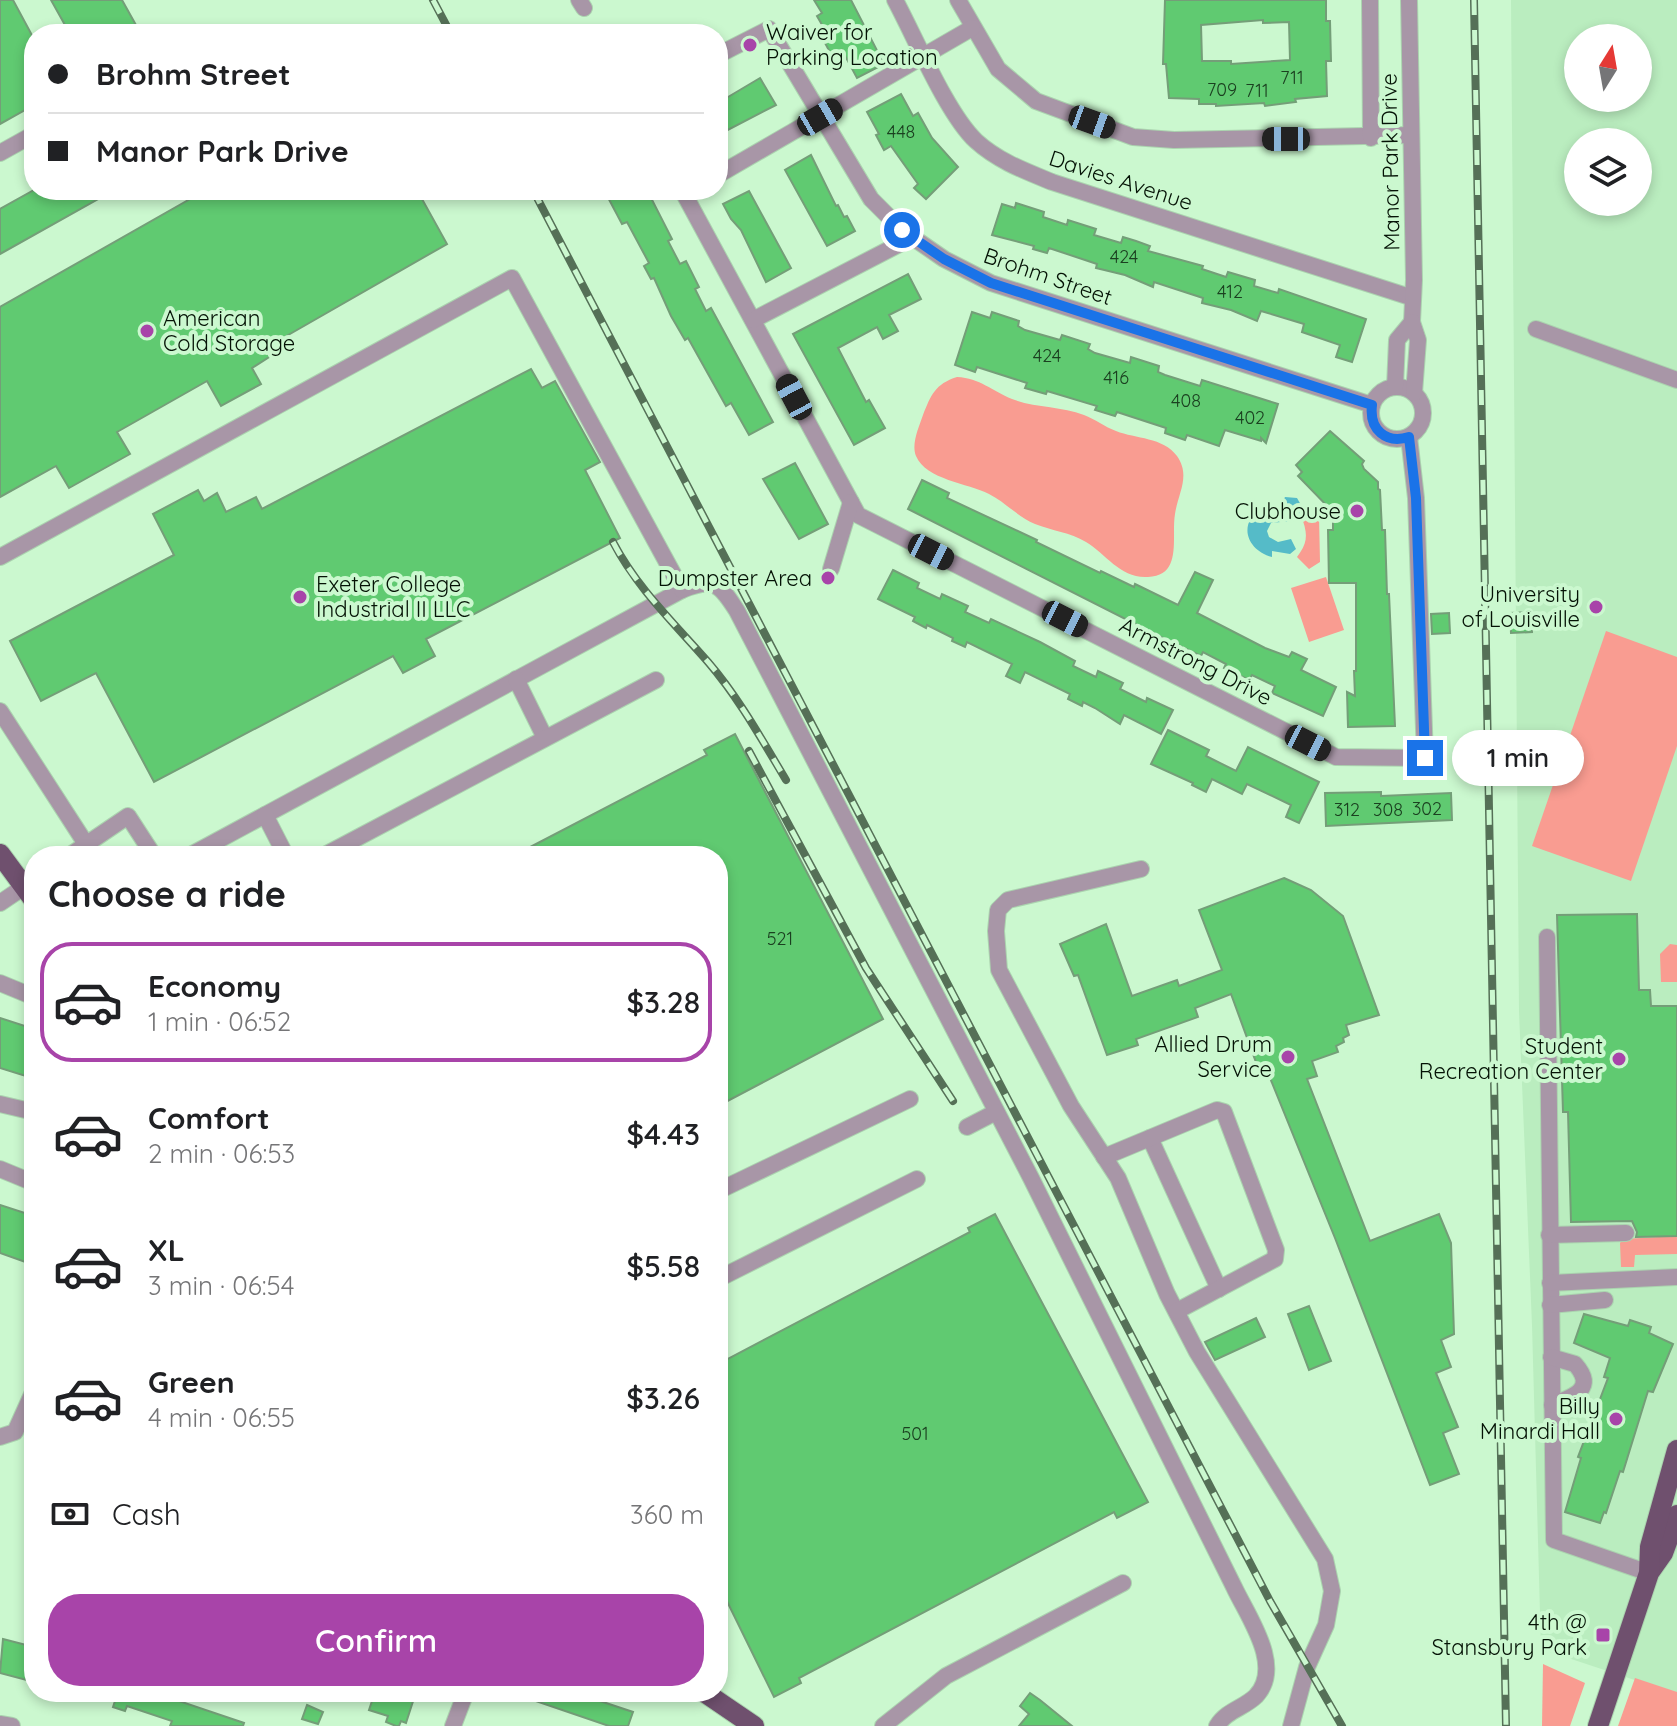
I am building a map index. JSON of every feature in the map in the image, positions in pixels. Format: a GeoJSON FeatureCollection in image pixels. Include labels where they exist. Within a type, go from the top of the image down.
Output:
{"type":"FeatureCollection","features":[{"type":"Feature","properties":{"kind":"main road"},"geometry":{"type":"LineString","coordinates":[[0,854],[24,880]]}},
{"type":"Feature","properties":{"kind":"main road"},"geometry":{"type":"LineString","coordinates":[[1598,1726],[1649,1573],[1650,1547],[1677,1450]]}},
{"type":"Feature","properties":{"kind":"main road"},"geometry":{"type":"LineString","coordinates":[[1649,1573],[1663,1553],[1677,1515]]}},
{"type":"Feature","properties":{"kind":"main road"},"geometry":{"type":"LineString","coordinates":[[719,1702],[754,1726]]}},
{"type":"Feature","properties":{"kind":"street","name":"Davies Avenue"},"geometry":{"type":"LineString","coordinates":[[895,0],[956,116],[975,140],[1006,163],[1067,187],[1413,298]]}},
{"type":"Feature","properties":{"kind":"street"},"geometry":{"type":"LineString","coordinates":[[958,0],[998,69],[1036,101],[1133,137],[1174,140],[1411,135]]}},
{"type":"Feature","properties":{"kind":"street"},"geometry":{"type":"LineString","coordinates":[[1370,0],[1371,138]]}},
{"type":"Feature","properties":{"kind":"street","name":"Manor Park Drive"},"geometry":{"type":"LineString","coordinates":[[1409,0],[1412,322],[1418,340],[1414,393],[1423,411],[1422,421],[1409,437],[1416,498],[1425,758]]}},
{"type":"Feature","properties":{"kind":"street"},"geometry":{"type":"LineString","coordinates":[[728,169],[972,28]]}},
{"type":"Feature","properties":{"kind":"street","name":"Brohm Street"},"geometry":{"type":"LineString","coordinates":[[728,50],[769,29],[871,199],[913,237],[944,259],[991,283],[1372,405]]}},
{"type":"Feature","properties":{"kind":"street"},"geometry":{"type":"LineString","coordinates":[[0,153],[24,140]]}},
{"type":"Feature","properties":{"kind":"street","name":"Armstrong Drive"},"geometry":{"type":"LineString","coordinates":[[691,200],[858,515],[1336,757],[1425,758]]}},
{"type":"Feature","properties":{"kind":"street"},"geometry":{"type":"LineString","coordinates":[[753,320],[913,237]]}},
{"type":"Feature","properties":{"kind":"street"},"geometry":{"type":"LineString","coordinates":[[0,557],[512,278],[682,590]]}},
{"type":"Feature","properties":{"kind":"street","name":"Manor Park Drive"},"geometry":{"type":"LineString","coordinates":[[1395,387],[1397,340],[1412,322]]}},
{"type":"Feature","properties":{"kind":"street"},"geometry":{"type":"LineString","coordinates":[[1536,329],[1677,380]]}},
{"type":"Feature","properties":{"kind":"street"},"geometry":{"type":"LineString","coordinates":[[1409,437],[1400,440],[1380,434],[1374,426],[1372,405],[1377,396],[1395,387],[1414,393]]}},
{"type":"Feature","properties":{"kind":"street"},"geometry":{"type":"LineString","coordinates":[[831,569],[851,502]]}},
{"type":"Feature","properties":{"kind":"street"},"geometry":{"type":"LineString","coordinates":[[208,846],[682,590],[701,582],[711,584],[727,596],[996,1112],[1264,1651],[1266,1680],[1263,1687],[1256,1697],[1231,1711],[1217,1726]]}},
{"type":"Feature","properties":{"kind":"street"},"geometry":{"type":"LineString","coordinates":[[516,679],[545,738]]}},
{"type":"Feature","properties":{"kind":"street"},"geometry":{"type":"LineString","coordinates":[[342,846],[656,680]]}},
{"type":"Feature","properties":{"kind":"street"},"geometry":{"type":"LineString","coordinates":[[0,711],[86,844]]}},
{"type":"Feature","properties":{"kind":"street"},"geometry":{"type":"LineString","coordinates":[[265,815],[281,846]]}},
{"type":"Feature","properties":{"kind":"street"},"geometry":{"type":"LineString","coordinates":[[83,846],[128,816],[148,846]]}},
{"type":"Feature","properties":{"kind":"street"},"geometry":{"type":"LineString","coordinates":[[1141,869],[1008,900],[998,910],[999,970],[1071,1106],[1118,1178],[1197,1352],[1325,1559],[1332,1591],[1326,1625],[1307,1667],[1291,1726]]}},
{"type":"Feature","properties":{"kind":"street"},"geometry":{"type":"LineString","coordinates":[[0,903],[24,891]]}},
{"type":"Feature","properties":{"kind":"street"},"geometry":{"type":"LineString","coordinates":[[1547,937],[1554,1540],[1649,1573]]}},
{"type":"Feature","properties":{"kind":"street"},"geometry":{"type":"LineString","coordinates":[[0,983],[24,993]]}},
{"type":"Feature","properties":{"kind":"street"},"geometry":{"type":"LineString","coordinates":[[728,1186],[910,1099]]}},
{"type":"Feature","properties":{"kind":"street"},"geometry":{"type":"LineString","coordinates":[[0,1104],[24,1110]]}},
{"type":"Feature","properties":{"kind":"street"},"geometry":{"type":"LineString","coordinates":[[1104,1157],[1217,1110],[1224,1112],[1276,1250],[1275,1259],[1177,1311]]}},
{"type":"Feature","properties":{"kind":"street"},"geometry":{"type":"LineString","coordinates":[[967,1127],[996,1112]]}},
{"type":"Feature","properties":{"kind":"street"},"geometry":{"type":"LineString","coordinates":[[1150,1138],[1219,1289]]}},
{"type":"Feature","properties":{"kind":"street"},"geometry":{"type":"LineString","coordinates":[[0,1169],[24,1179]]}},
{"type":"Feature","properties":{"kind":"street"},"geometry":{"type":"LineString","coordinates":[[728,1274],[917,1179]]}},
{"type":"Feature","properties":{"kind":"street"},"geometry":{"type":"LineString","coordinates":[[1549,1235],[1626,1233]]}},
{"type":"Feature","properties":{"kind":"street"},"geometry":{"type":"LineString","coordinates":[[1550,1283],[1677,1277]]}},
{"type":"Feature","properties":{"kind":"street"},"geometry":{"type":"LineString","coordinates":[[1550,1305],[1605,1300]]}},
{"type":"Feature","properties":{"kind":"street"},"geometry":{"type":"LineString","coordinates":[[1551,1357],[1575,1364],[1583,1377],[1583,1386],[1573,1397],[1552,1405]]}},
{"type":"Feature","properties":{"kind":"street"},"geometry":{"type":"LineString","coordinates":[[0,1437],[15,1432],[24,1412]]}},
{"type":"Feature","properties":{"kind":"street"},"geometry":{"type":"LineString","coordinates":[[883,1726],[946,1676],[1123,1583]]}},
{"type":"Feature","properties":{"kind":"street"},"geometry":{"type":"LineString","coordinates":[[453,1726],[462,1702]]}},
{"type":"Feature","properties":{"kind":"street"},"geometry":{"type":"LineString","coordinates":[[0,1724],[12,1726]]}},
{"type":"Feature","properties":{"kind":"shaded area","name":"University of Louisville"},"geometry":{"type":"Polygon","coordinates":[[[1511,0],[1677,0],[1677,1694],[1541,1649],[1519,1011],[1511,0]]]}},
{"type":"Feature","properties":{"kind":"shaded area"},"geometry":{"type":"Polygon","coordinates":[[[957,377],[979,382],[1021,402],[1084,415],[1116,431],[1157,442],[1171,450],[1181,463],[1183,478],[1175,514],[1173,554],[1166,570],[1148,577],[1130,574],[1080,539],[1035,524],[989,494],[938,476],[921,464],[914,446],[926,408],[939,387],[957,377]]]}},
{"type":"Feature","properties":{"kind":"shaded area"},"geometry":{"type":"Polygon","coordinates":[[[1319,516],[1320,562],[1309,569],[1297,557],[1306,540],[1303,521],[1319,516]]]}},
{"type":"Feature","properties":{"kind":"shaded area"},"geometry":{"type":"Polygon","coordinates":[[[1326,577],[1344,630],[1309,642],[1291,588],[1326,577]]]}},
{"type":"Feature","properties":{"kind":"shaded area"},"geometry":{"type":"Polygon","coordinates":[[[1606,631],[1677,657],[1677,746],[1631,881],[1532,846],[1606,631]]]}},
{"type":"Feature","properties":{"kind":"shaded area"},"geometry":{"type":"Polygon","coordinates":[[[1670,944],[1677,945],[1677,982],[1661,982],[1660,954],[1670,944]]]}},
{"type":"Feature","properties":{"kind":"shaded area"},"geometry":{"type":"Polygon","coordinates":[[[1677,1236],[1677,1254],[1635,1255],[1634,1267],[1621,1267],[1620,1243],[1623,1239],[1677,1236]]]}},
{"type":"Feature","properties":{"kind":"shaded area"},"geometry":{"type":"Polygon","coordinates":[[[1543,1664],[1585,1683],[1570,1726],[1542,1726],[1543,1664]]]}},
{"type":"Feature","properties":{"kind":"shaded area"},"geometry":{"type":"Polygon","coordinates":[[[1635,1678],[1677,1692],[1677,1726],[1618,1726],[1635,1678]]]}},
{"type":"Feature","properties":{"kind":"water"},"geometry":{"type":"Polygon","coordinates":[[[1285,497],[1297,498],[1305,512],[1290,521],[1271,523],[1267,531],[1269,537],[1278,542],[1291,539],[1296,549],[1290,554],[1272,551],[1272,557],[1251,542],[1248,528],[1255,514],[1263,508],[1267,514],[1277,512],[1285,497]]]}},
{"type":"Feature","properties":{"kind":"building"},"geometry":{"type":"Polygon","coordinates":[[[0,0],[13,0],[26,24],[24,111],[0,124],[0,0]]]}},
{"type":"Feature","properties":{"kind":"building"},"geometry":{"type":"Polygon","coordinates":[[[51,0],[122,0],[135,24],[64,24],[51,0]]]}},
{"type":"Feature","properties":{"kind":"building"},"geometry":{"type":"Polygon","coordinates":[[[814,0],[851,0],[884,64],[857,78],[842,50],[832,56],[824,41],[829,37],[817,16],[822,13],[814,0]]]}},
{"type":"Feature","properties":{"kind":"building"},"geometry":{"type":"Polygon","coordinates":[[[1165,0],[1326,0],[1331,61],[1326,61],[1327,96],[1265,106],[1264,103],[1199,104],[1199,99],[1169,98],[1166,64],[1163,64],[1165,0]],[[1263,20],[1201,25],[1202,61],[1231,61],[1231,64],[1290,60],[1289,22],[1263,23],[1263,20]]]}},
{"type":"Feature","properties":{"kind":"building"},"geometry":{"type":"Polygon","coordinates":[[[760,78],[776,105],[728,130],[728,97],[760,78]]]}},
{"type":"Feature","properties":{"kind":"building"},"geometry":{"type":"Polygon","coordinates":[[[901,94],[913,116],[918,113],[932,138],[958,167],[926,199],[914,188],[918,184],[891,146],[884,150],[867,112],[901,94]]]}},
{"type":"Feature","properties":{"kind":"building"},"geometry":{"type":"Polygon","coordinates":[[[811,155],[836,206],[844,217],[847,216],[855,231],[827,246],[785,170],[811,155]]]}},
{"type":"Feature","properties":{"kind":"building"},"geometry":{"type":"Polygon","coordinates":[[[749,191],[791,268],[766,282],[741,230],[723,204],[749,191]]]}},
{"type":"Feature","properties":{"kind":"building"},"geometry":{"type":"Polygon","coordinates":[[[24,196],[24,200],[96,200],[0,254],[0,209],[24,196]]]}},
{"type":"Feature","properties":{"kind":"building","name":"American Cold Storage"},"geometry":{"type":"Polygon","coordinates":[[[188,200],[423,200],[447,244],[269,346],[274,354],[252,368],[261,384],[221,406],[207,381],[117,432],[130,454],[69,488],[56,466],[0,497],[0,307],[188,200]]]}},
{"type":"Feature","properties":{"kind":"building"},"geometry":{"type":"Polygon","coordinates":[[[609,200],[652,200],[672,239],[668,241],[680,264],[686,261],[699,287],[695,289],[706,311],[711,308],[773,422],[749,435],[731,403],[726,406],[688,338],[685,340],[671,316],[654,278],[651,279],[644,266],[649,263],[627,222],[622,224],[609,200]]]}},
{"type":"Feature","properties":{"kind":"building"},"geometry":{"type":"Polygon","coordinates":[[[1016,203],[1044,212],[1043,217],[1067,225],[1068,220],[1096,229],[1094,235],[1121,243],[1123,237],[1136,241],[1150,246],[1148,251],[1203,266],[1202,269],[1226,277],[1228,272],[1255,280],[1254,286],[1278,293],[1279,289],[1366,319],[1352,362],[1336,357],[1340,345],[1302,332],[1304,324],[1261,311],[1257,321],[1202,303],[1203,298],[1154,282],[1153,287],[1049,248],[1047,253],[1033,249],[1034,246],[992,235],[1002,204],[1015,208],[1016,203]]]}},
{"type":"Feature","properties":{"kind":"building"},"geometry":{"type":"Polygon","coordinates":[[[908,274],[921,299],[889,315],[898,331],[883,339],[877,327],[838,348],[866,402],[869,400],[885,428],[854,445],[793,334],[908,274]]]}},
{"type":"Feature","properties":{"kind":"building"},"geometry":{"type":"Polygon","coordinates":[[[972,312],[990,318],[992,312],[1019,321],[1018,326],[1025,330],[1060,340],[1062,335],[1090,344],[1088,349],[1095,353],[1130,363],[1131,357],[1159,366],[1158,372],[1165,375],[1200,386],[1202,380],[1278,404],[1266,443],[1261,438],[1261,441],[1225,430],[1219,446],[1187,435],[1185,440],[1165,433],[1166,428],[1117,412],[1115,416],[1095,410],[1097,406],[1047,391],[1046,394],[1025,388],[1027,383],[977,367],[975,372],[955,365],[972,312]]]}},
{"type":"Feature","properties":{"kind":"building","name":"Exeter College Industrial II LLC"},"geometry":{"type":"Polygon","coordinates":[[[531,369],[542,388],[555,381],[600,462],[585,470],[620,538],[426,639],[435,656],[403,673],[393,656],[154,782],[96,673],[41,701],[10,641],[174,555],[153,514],[198,490],[204,501],[217,493],[226,512],[256,497],[262,509],[531,369]]]}},
{"type":"Feature","properties":{"kind":"building"},"geometry":{"type":"Polygon","coordinates":[[[1330,431],[1364,461],[1364,469],[1378,482],[1380,490],[1382,530],[1385,530],[1395,726],[1348,727],[1347,692],[1355,696],[1356,583],[1329,583],[1328,530],[1333,530],[1333,512],[1298,476],[1302,472],[1296,465],[1330,431]]]}},
{"type":"Feature","properties":{"kind":"building"},"geometry":{"type":"Polygon","coordinates":[[[795,463],[828,524],[799,539],[763,479],[795,463]]]}},
{"type":"Feature","properties":{"kind":"building"},"geometry":{"type":"Polygon","coordinates":[[[922,480],[949,493],[947,498],[1036,542],[1178,605],[1195,572],[1213,580],[1197,613],[1265,648],[1289,657],[1292,652],[1307,659],[1301,670],[1336,687],[1323,716],[1272,693],[1275,686],[1252,675],[1249,680],[1224,668],[1226,664],[1203,652],[1201,656],[1163,638],[908,509],[922,480]]]}},
{"type":"Feature","properties":{"kind":"building"},"geometry":{"type":"Polygon","coordinates":[[[893,570],[919,583],[917,588],[940,599],[942,594],[968,606],[965,612],[989,623],[991,619],[1040,642],[1075,661],[1073,666],[1096,677],[1098,671],[1123,683],[1120,689],[1146,702],[1147,698],[1173,710],[1161,734],[1124,715],[1120,724],[1083,702],[1082,706],[1068,699],[1070,694],[1025,672],[1020,683],[1006,676],[1012,664],[967,642],[965,647],[927,625],[926,628],[913,621],[915,617],[878,599],[893,570]]]}},
{"type":"Feature","properties":{"kind":"building"},"geometry":{"type":"Polygon","coordinates":[[[1531,612],[1532,632],[1511,633],[1510,613],[1531,612]]]}},
{"type":"Feature","properties":{"kind":"building"},"geometry":{"type":"Polygon","coordinates":[[[1449,613],[1450,633],[1432,634],[1431,614],[1449,613]]]}},
{"type":"Feature","properties":{"kind":"building"},"geometry":{"type":"Polygon","coordinates":[[[1168,730],[1209,750],[1206,756],[1236,771],[1248,747],[1319,782],[1299,823],[1286,817],[1291,805],[1247,784],[1242,794],[1212,779],[1206,792],[1151,764],[1168,730]]]}},
{"type":"Feature","properties":{"kind":"building"},"geometry":{"type":"Polygon","coordinates":[[[735,734],[883,1019],[728,1101],[728,846],[532,846],[707,755],[704,750],[735,734]]]}},
{"type":"Feature","properties":{"kind":"building"},"geometry":{"type":"Polygon","coordinates":[[[1381,792],[1381,796],[1451,793],[1452,820],[1326,826],[1325,793],[1381,792]]]}},
{"type":"Feature","properties":{"kind":"building","name":"Allied Drum Service"},"geometry":{"type":"Polygon","coordinates":[[[1284,878],[1311,890],[1343,916],[1379,1015],[1346,1025],[1349,1035],[1336,1046],[1338,1052],[1312,1061],[1317,1076],[1307,1079],[1370,1241],[1439,1214],[1451,1243],[1454,1334],[1441,1340],[1451,1367],[1436,1373],[1458,1427],[1443,1433],[1459,1474],[1430,1485],[1335,1238],[1264,1063],[1257,1065],[1231,994],[1195,1008],[1198,1017],[1136,1039],[1138,1045],[1107,1055],[1078,975],[1074,976],[1060,944],[1106,924],[1132,996],[1177,980],[1179,986],[1222,970],[1199,910],[1284,878]]]}},
{"type":"Feature","properties":{"kind":"building","name":"Student Recreation Center"},"geometry":{"type":"Polygon","coordinates":[[[1637,914],[1639,990],[1650,990],[1651,1006],[1677,1006],[1677,1236],[1636,1237],[1632,1221],[1571,1222],[1568,1112],[1563,1112],[1557,915],[1637,914]]]}},
{"type":"Feature","properties":{"kind":"building"},"geometry":{"type":"Polygon","coordinates":[[[0,1018],[24,1026],[24,1075],[0,1068],[0,1018]]]}},
{"type":"Feature","properties":{"kind":"building"},"geometry":{"type":"Polygon","coordinates":[[[0,1205],[24,1213],[24,1261],[0,1253],[0,1205]]]}},
{"type":"Feature","properties":{"kind":"building"},"geometry":{"type":"Polygon","coordinates":[[[995,1214],[1148,1502],[1117,1518],[1114,1512],[799,1678],[801,1683],[774,1697],[728,1603],[728,1359],[970,1232],[968,1228],[995,1214]]]}},
{"type":"Feature","properties":{"kind":"building"},"geometry":{"type":"Polygon","coordinates":[[[1309,1306],[1331,1361],[1309,1370],[1288,1314],[1309,1306]]]}},
{"type":"Feature","properties":{"kind":"building","name":"Billy Minardi Hall"},"geometry":{"type":"Polygon","coordinates":[[[1584,1314],[1628,1326],[1630,1320],[1651,1327],[1649,1333],[1673,1344],[1653,1392],[1648,1391],[1623,1472],[1620,1471],[1600,1523],[1565,1512],[1581,1458],[1578,1457],[1608,1378],[1604,1377],[1610,1358],[1574,1343],[1584,1314]]]}},
{"type":"Feature","properties":{"kind":"building"},"geometry":{"type":"Polygon","coordinates":[[[1256,1318],[1265,1337],[1215,1360],[1205,1342],[1256,1318]]]}},
{"type":"Feature","properties":{"kind":"building"},"geometry":{"type":"Polygon","coordinates":[[[3,1639],[24,1644],[24,1679],[0,1673],[3,1639]]]}},
{"type":"Feature","properties":{"kind":"building"},"geometry":{"type":"Polygon","coordinates":[[[1030,1693],[1072,1726],[1019,1726],[1029,1714],[1020,1706],[1030,1693]]]}},
{"type":"Feature","properties":{"kind":"building"},"geometry":{"type":"Polygon","coordinates":[[[115,1702],[182,1702],[244,1723],[243,1726],[170,1726],[172,1721],[127,1706],[125,1711],[113,1707],[115,1702]]]}},
{"type":"Feature","properties":{"kind":"building"},"geometry":{"type":"Polygon","coordinates":[[[372,1702],[413,1702],[406,1723],[401,1721],[399,1726],[386,1722],[388,1716],[369,1710],[372,1702]]]}},
{"type":"Feature","properties":{"kind":"building"},"geometry":{"type":"Polygon","coordinates":[[[538,1702],[603,1702],[633,1712],[628,1726],[609,1726],[538,1702]]]}},
{"type":"Feature","properties":{"kind":"building"},"geometry":{"type":"Polygon","coordinates":[[[307,1705],[323,1712],[318,1724],[302,1719],[307,1705]]]}},
{"type":"Feature","properties":{"kind":"railway"},"geometry":{"type":"LineString","coordinates":[[433,0],[446,24]]}},
{"type":"Feature","properties":{"kind":"railway"},"geometry":{"type":"LineString","coordinates":[[1474,0],[1506,1726]]}},
{"type":"Feature","properties":{"kind":"railway"},"geometry":{"type":"LineString","coordinates":[[538,200],[1270,1601],[1342,1726]]}},
{"type":"Feature","properties":{"kind":"railway"},"geometry":{"type":"LineString","coordinates":[[613,542],[645,590],[730,690],[786,780]]}},
{"type":"Feature","properties":{"kind":"railway"},"geometry":{"type":"LineString","coordinates":[[749,751],[866,968],[953,1101]]}},
{"type":"Feature","properties":{"kind":"place","name":"Waiver for Parking Location"},"geometry":{"type":"Point","coordinates":[750,45]}},
{"type":"Feature","properties":{"kind":"place","name":"American Cold Storage"},"geometry":{"type":"Point","coordinates":[147,331]}},
{"type":"Feature","properties":{"kind":"place","name":"Clubhouse"},"geometry":{"type":"Point","coordinates":[1357,511]}},
{"type":"Feature","properties":{"kind":"place","name":"Dumpster Area"},"geometry":{"type":"Point","coordinates":[828,578]}},
{"type":"Feature","properties":{"kind":"place","name":"Exeter College Industrial II LLC"},"geometry":{"type":"Point","coordinates":[300,597]}},
{"type":"Feature","properties":{"kind":"place","name":"University of Louisville"},"geometry":{"type":"Point","coordinates":[1596,607]}},
{"type":"Feature","properties":{"kind":"place","name":"Allied Drum Service"},"geometry":{"type":"Point","coordinates":[1288,1057]}},
{"type":"Feature","properties":{"kind":"place","name":"Student Recreation Center"},"geometry":{"type":"Point","coordinates":[1619,1059]}},
{"type":"Feature","properties":{"kind":"place","name":"Billy Minardi Hall"},"geometry":{"type":"Point","coordinates":[1616,1419]}},
{"type":"Feature","properties":{"kind":"place","name":"4th @ Stansbury Park"},"geometry":{"type":"Point","coordinates":[1603,1635]}},
{"type":"Feature","properties":{"kind":"route"},"geometry":{"type":"LineString","coordinates":[[902,230],[944,259],[991,283],[1372,405],[1371,416],[1380,434],[1400,440],[1409,437],[1416,498],[1425,758]]}}]}
